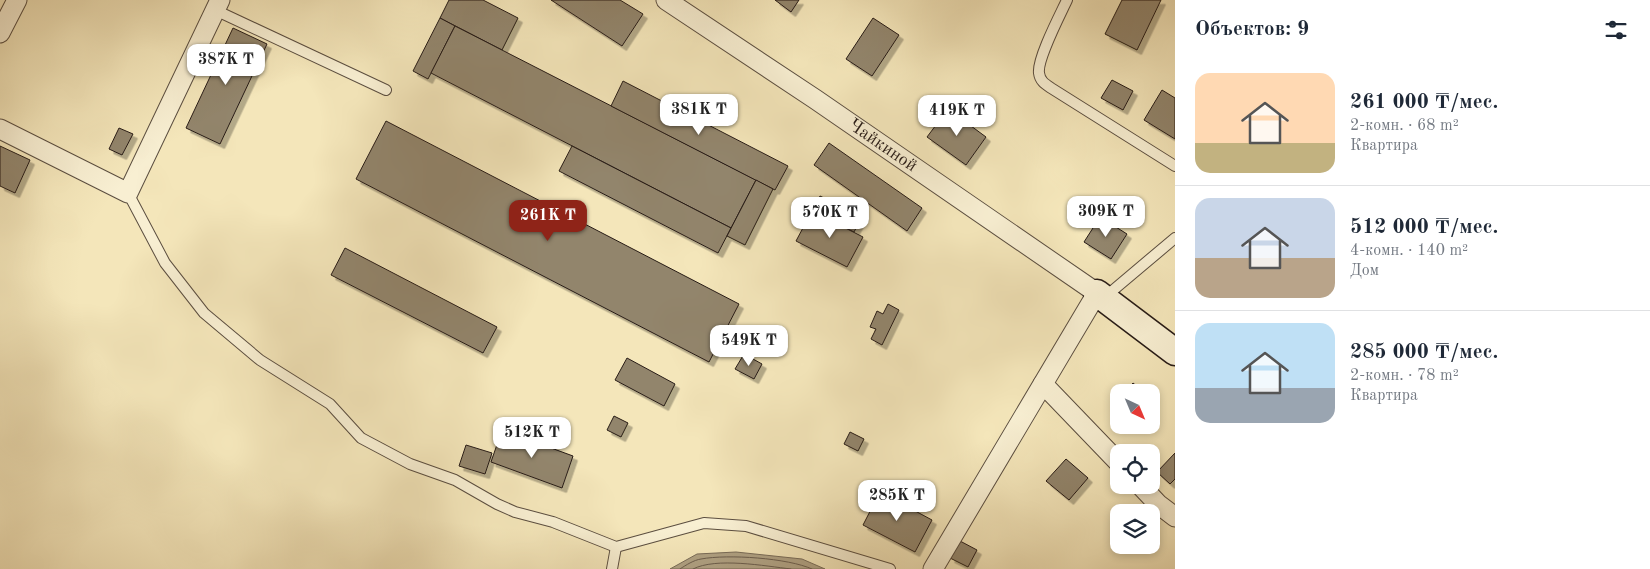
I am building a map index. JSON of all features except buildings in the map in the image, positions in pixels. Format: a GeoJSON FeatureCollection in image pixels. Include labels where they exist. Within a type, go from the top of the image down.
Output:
{"type":"FeatureCollection","features":[{"type":"Feature","properties":{"kind":"street"},"geometry":{"type":"LineString","coordinates":[[0,33],[17,0]]}},
{"type":"Feature","properties":{"kind":"street","name":"Чайкиной"},"geometry":{"type":"LineString","coordinates":[[666,0],[1101,295]]}},
{"type":"Feature","properties":{"kind":"street"},"geometry":{"type":"LineString","coordinates":[[0,129],[128,193],[218,5]]}},
{"type":"Feature","properties":{"kind":"street"},"geometry":{"type":"LineString","coordinates":[[933,569],[1043,384],[1101,295],[1175,352]]}},
{"type":"Feature","properties":{"kind":"street"},"geometry":{"type":"LineString","coordinates":[[1043,384],[1110,454]]}},
{"type":"Feature","properties":{"kind":"street"},"geometry":{"type":"LineString","coordinates":[[1149,494],[1175,517]]}},
{"type":"Feature","properties":{"kind":"lane"},"geometry":{"type":"LineString","coordinates":[[1066,0],[1039,64],[1040,78],[1050,88],[1175,166]]}},
{"type":"Feature","properties":{"kind":"lane"},"geometry":{"type":"LineString","coordinates":[[218,5],[386,90]]}},
{"type":"Feature","properties":{"kind":"lane"},"geometry":{"type":"LineString","coordinates":[[128,193],[165,263],[204,312],[260,360],[330,404],[361,438],[410,464],[455,480],[515,512],[553,522],[616,547],[704,523],[746,526],[890,569]]}},
{"type":"Feature","properties":{"kind":"lane"},"geometry":{"type":"LineString","coordinates":[[1101,295],[1175,238]]}},
{"type":"Feature","properties":{"kind":"lane"},"geometry":{"type":"LineString","coordinates":[[612,569],[616,547]]}},
{"type":"Feature","properties":{"kind":"water"},"geometry":{"type":"Polygon","coordinates":[[[736,552],[802,559],[825,569],[670,569],[697,554],[736,552]]]}}]}
